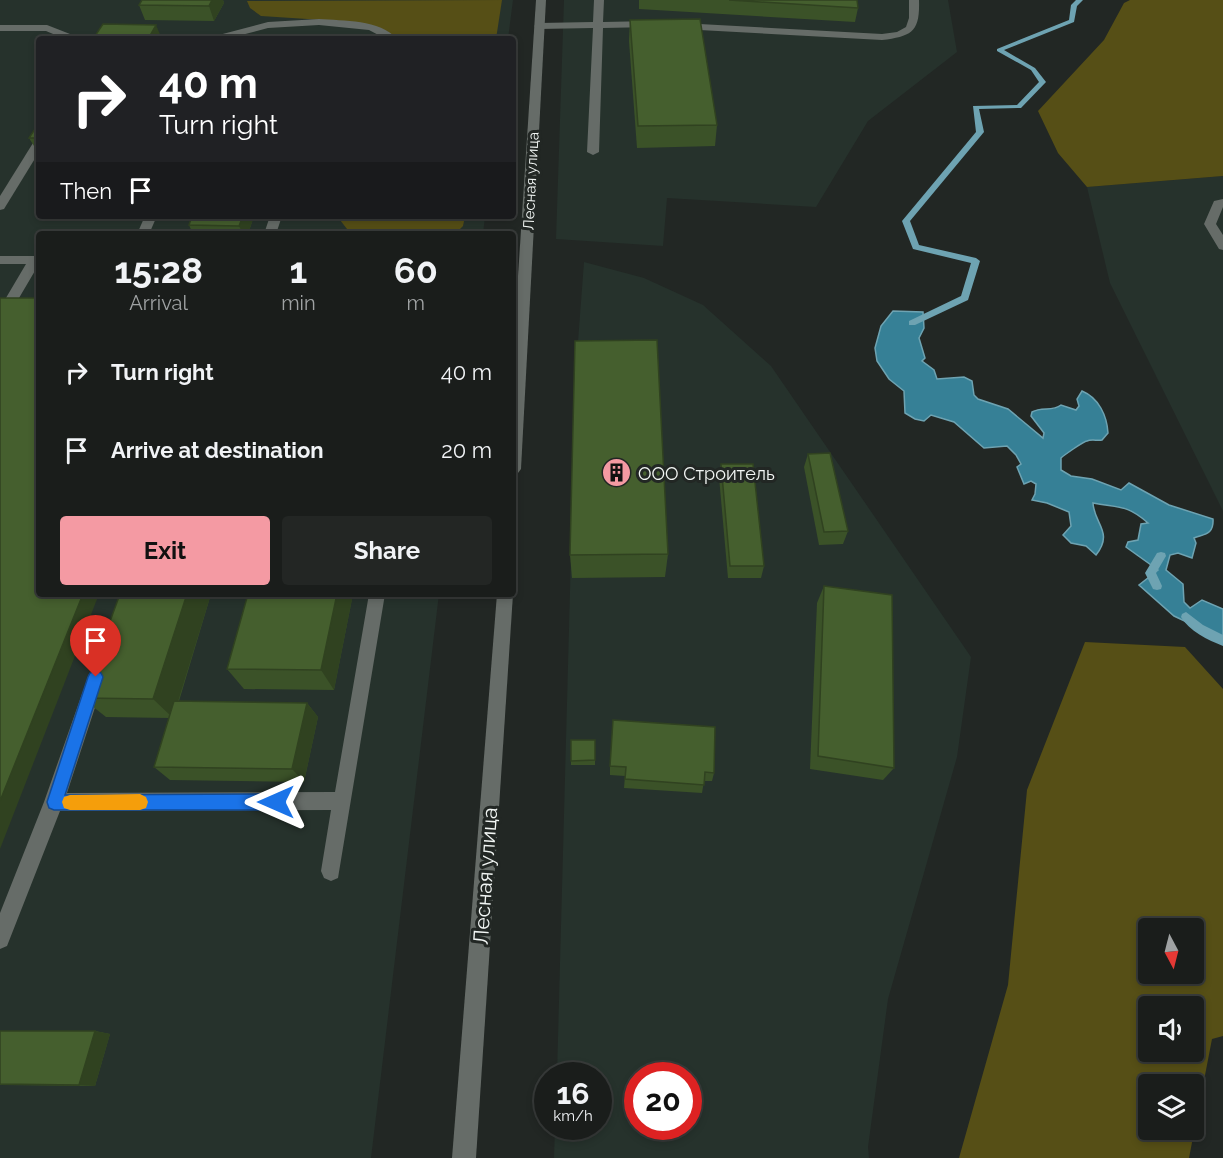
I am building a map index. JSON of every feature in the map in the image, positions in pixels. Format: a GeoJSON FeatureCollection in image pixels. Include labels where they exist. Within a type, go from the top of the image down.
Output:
{"type":"FeatureCollection","features":[{"type":"Feature","properties":{"kind":"street","name":"Лесная улица"},"geometry":{"type":"LineString","coordinates":[[516,367],[519,265],[541,0]]}},
{"type":"Feature","properties":{"kind":"street"},"geometry":{"type":"LineString","coordinates":[[593,153],[599,0]]}},
{"type":"Feature","properties":{"kind":"street"},"geometry":{"type":"LineString","coordinates":[[539,26],[645,24],[898,35],[910,30],[915,22],[914,0]]}},
{"type":"Feature","properties":{"kind":"street"},"geometry":{"type":"LineString","coordinates":[[226,36],[238,31],[293,22],[327,22],[369,28],[388,36]]}},
{"type":"Feature","properties":{"kind":"street"},"geometry":{"type":"LineString","coordinates":[[0,28],[47,28],[65,36]]}},
{"type":"Feature","properties":{"kind":"street"},"geometry":{"type":"LineString","coordinates":[[0,206],[36,148]]}},
{"type":"Feature","properties":{"kind":"street"},"geometry":{"type":"LineString","coordinates":[[1223,203],[1218,204],[1209,224],[1223,246]]}},
{"type":"Feature","properties":{"kind":"street"},"geometry":{"type":"LineString","coordinates":[[0,260],[36,260]]}},
{"type":"Feature","properties":{"kind":"street"},"geometry":{"type":"LineString","coordinates":[[4,312],[36,262]]}},
{"type":"Feature","properties":{"kind":"street"},"geometry":{"type":"LineString","coordinates":[[331,871],[377,597]]}},
{"type":"Feature","properties":{"kind":"street","name":"Лесная улица"},"geometry":{"type":"LineString","coordinates":[[464,1158],[505,597]]}},
{"type":"Feature","properties":{"kind":"street"},"geometry":{"type":"LineString","coordinates":[[0,939],[54,802],[101,660]]}},
{"type":"Feature","properties":{"kind":"street"},"geometry":{"type":"LineString","coordinates":[[54,802],[343,801]]}},
{"type":"Feature","properties":{"kind":"shaded area"},"geometry":{"type":"Polygon","coordinates":[[[0,0],[513,0],[508,36],[36,36],[36,219],[485,219],[483,231],[36,231],[36,597],[439,597],[371,1158],[0,1158],[0,0]]]}},
{"type":"Feature","properties":{"kind":"shaded area"},"geometry":{"type":"Polygon","coordinates":[[[502,0],[496,36],[392,36],[387,31],[338,21],[261,16],[250,8],[247,1],[502,0]]]}},
{"type":"Feature","properties":{"kind":"shaded area"},"geometry":{"type":"Polygon","coordinates":[[[564,0],[948,0],[957,52],[868,121],[816,207],[667,198],[663,246],[556,239],[564,0]]]}},
{"type":"Feature","properties":{"kind":"shaded area"},"geometry":{"type":"Polygon","coordinates":[[[1130,0],[1223,0],[1223,176],[1087,187],[1058,153],[1038,111],[1104,40],[1124,3],[1130,0]]]}},
{"type":"Feature","properties":{"kind":"shaded area"},"geometry":{"type":"Polygon","coordinates":[[[1223,176],[1223,511],[1110,283],[1087,187],[1223,176]]]}},
{"type":"Feature","properties":{"kind":"shaded area"},"geometry":{"type":"Polygon","coordinates":[[[339,219],[464,219],[463,226],[458,231],[357,231],[347,229],[339,219]]]}},
{"type":"Feature","properties":{"kind":"shaded area"},"geometry":{"type":"Polygon","coordinates":[[[584,262],[644,278],[703,305],[771,366],[971,657],[957,757],[888,999],[868,1147],[869,1158],[554,1158],[555,1140],[612,1140],[612,1062],[557,1062],[576,368],[584,262]]]}},
{"type":"Feature","properties":{"kind":"shaded area"},"geometry":{"type":"Polygon","coordinates":[[[1085,642],[1185,647],[1223,689],[1223,1036],[1212,1039],[1204,1080],[1204,1074],[1138,1074],[1138,1140],[1192,1140],[1189,1158],[959,1158],[1008,985],[1027,790],[1085,642]]]}},
{"type":"Feature","properties":{"kind":"water"},"geometry":{"type":"Polygon","coordinates":[[[893,311],[923,312],[924,328],[919,338],[925,358],[922,361],[934,370],[937,379],[964,377],[972,381],[974,395],[978,399],[1008,409],[1043,438],[1044,433],[1031,416],[1032,412],[1061,405],[1076,410],[1079,406],[1077,399],[1082,391],[1093,398],[1104,414],[1108,433],[1102,440],[1085,442],[1061,458],[1061,470],[1071,476],[1092,479],[1121,490],[1129,483],[1169,505],[1213,519],[1210,531],[1194,538],[1196,543],[1192,558],[1178,553],[1170,555],[1166,570],[1183,584],[1184,602],[1190,608],[1202,600],[1223,609],[1223,639],[1174,616],[1139,585],[1158,570],[1126,547],[1128,542],[1138,540],[1141,524],[1148,523],[1141,517],[1122,508],[1093,503],[1103,534],[1101,547],[1096,555],[1086,546],[1071,543],[1063,535],[1071,526],[1069,512],[1032,500],[1036,484],[1031,481],[1024,484],[1017,467],[1021,464],[1007,446],[984,448],[954,422],[931,415],[924,421],[905,413],[904,391],[889,379],[877,361],[875,348],[881,326],[893,311]]]}},
{"type":"Feature","properties":{"kind":"building"},"geometry":{"type":"Polygon","coordinates":[[[142,0],[212,0],[209,6],[139,5],[142,0]]]}},
{"type":"Feature","properties":{"kind":"building"},"geometry":{"type":"Polygon","coordinates":[[[729,0],[857,0],[858,8],[729,0]]]}},
{"type":"Feature","properties":{"kind":"building"},"geometry":{"type":"Polygon","coordinates":[[[700,19],[717,125],[638,126],[630,20],[700,19]]]}},
{"type":"Feature","properties":{"kind":"building"},"geometry":{"type":"Polygon","coordinates":[[[103,24],[156,25],[150,36],[95,36],[103,24]]]}},
{"type":"Feature","properties":{"kind":"building"},"geometry":{"type":"Polygon","coordinates":[[[36,128],[36,138],[29,138],[36,128]]]}},
{"type":"Feature","properties":{"kind":"building"},"geometry":{"type":"Polygon","coordinates":[[[191,219],[242,219],[239,226],[189,225],[191,219]]]}},
{"type":"Feature","properties":{"kind":"building"},"geometry":{"type":"Polygon","coordinates":[[[0,298],[36,298],[36,597],[82,597],[0,801],[0,298]]]}},
{"type":"Feature","properties":{"kind":"building","name":"ООО Строитель"},"geometry":{"type":"Polygon","coordinates":[[[657,340],[668,554],[570,555],[575,341],[657,340]]]}},
{"type":"Feature","properties":{"kind":"building"},"geometry":{"type":"Polygon","coordinates":[[[830,453],[848,531],[824,532],[808,454],[830,453]]]}},
{"type":"Feature","properties":{"kind":"building"},"geometry":{"type":"Polygon","coordinates":[[[721,464],[753,464],[764,566],[730,566],[721,464]]]}},
{"type":"Feature","properties":{"kind":"building"},"geometry":{"type":"Polygon","coordinates":[[[824,586],[892,595],[894,768],[818,756],[824,586]]]}},
{"type":"Feature","properties":{"kind":"building"},"geometry":{"type":"Polygon","coordinates":[[[119,597],[186,597],[153,699],[82,698],[119,597]]]}},
{"type":"Feature","properties":{"kind":"building"},"geometry":{"type":"Polygon","coordinates":[[[247,597],[336,597],[321,670],[227,669],[247,597]]]}},
{"type":"Feature","properties":{"kind":"building"},"geometry":{"type":"Polygon","coordinates":[[[174,701],[307,703],[292,769],[154,767],[174,701]]]}},
{"type":"Feature","properties":{"kind":"building"},"geometry":{"type":"Polygon","coordinates":[[[613,720],[715,727],[714,773],[705,772],[704,785],[625,779],[626,767],[610,766],[613,720]]]}},
{"type":"Feature","properties":{"kind":"building"},"geometry":{"type":"Polygon","coordinates":[[[571,740],[595,740],[595,760],[571,761],[571,740]]]}},
{"type":"Feature","properties":{"kind":"building"},"geometry":{"type":"Polygon","coordinates":[[[0,1031],[95,1031],[79,1085],[0,1084],[0,1031]]]}},
{"type":"Feature","properties":{"kind":"waterway"},"geometry":{"type":"LineString","coordinates":[[912,323],[965,298],[976,261],[916,247],[906,221],[980,132],[975,107],[1019,107],[1043,82],[1033,69],[999,50],[1072,21],[1074,5],[1080,0]]}},
{"type":"Feature","properties":{"kind":"waterway"},"geometry":{"type":"LineString","coordinates":[[1157,586],[1150,573],[1161,556]]}},
{"type":"Feature","properties":{"kind":"waterway"},"geometry":{"type":"LineString","coordinates":[[1186,617],[1199,628],[1223,641]]}},
{"type":"Feature","properties":{"kind":"slow traffic"},"geometry":{"type":"LineString","coordinates":[[70,802],[140,802]]}},
{"type":"Feature","properties":{"kind":"place","name":"ООО Строитель"},"geometry":{"type":"Point","coordinates":[617,473]}},
{"type":"Feature","properties":{"kind":"route"},"geometry":{"type":"LineString","coordinates":[[96,677],[54,802],[276,802]]}}]}
